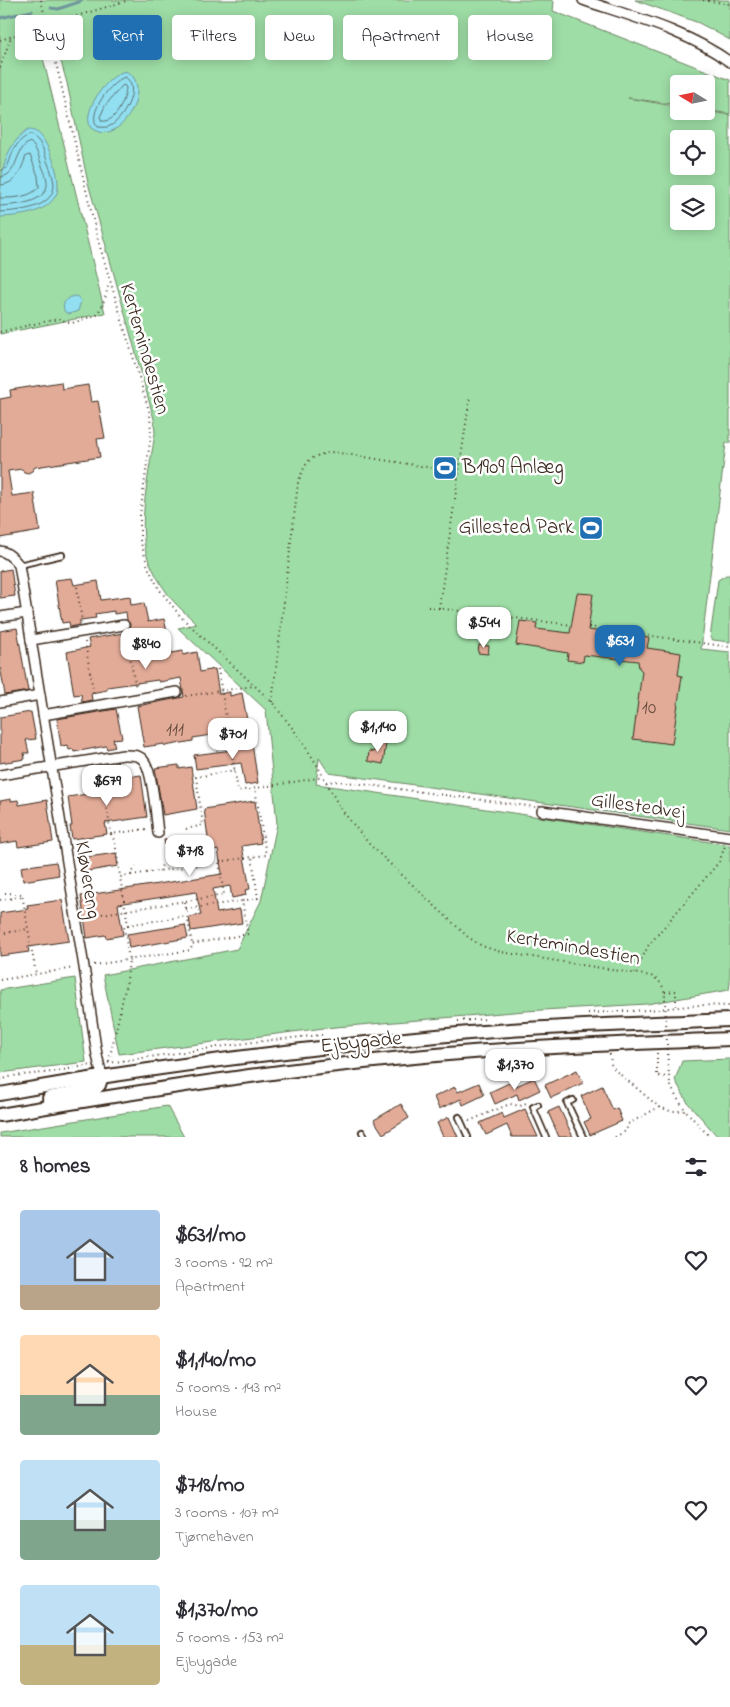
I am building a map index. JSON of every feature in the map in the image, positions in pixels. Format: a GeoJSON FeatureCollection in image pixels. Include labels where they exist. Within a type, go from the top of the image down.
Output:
{"type":"FeatureCollection","features":[{"type":"Feature","properties":{"kind":"main road","name":"Ejbygade"},"geometry":{"type":"LineString","coordinates":[[0,1094],[102,1076],[336,1046],[471,1033],[730,1020]]}},
{"type":"Feature","properties":{"kind":"main road","name":"Ejbygade"},"geometry":{"type":"LineString","coordinates":[[0,1115],[202,1082],[472,1052],[730,1039]]}},
{"type":"Feature","properties":{"kind":"main road"},"geometry":{"type":"LineString","coordinates":[[102,1076],[111,1096]]}},
{"type":"Feature","properties":{"kind":"main road"},"geometry":{"type":"LineString","coordinates":[[20,1112],[40,1100],[95,1089],[99,1085],[102,1076]]}},
{"type":"Feature","properties":{"kind":"street"},"geometry":{"type":"LineString","coordinates":[[583,0],[692,40],[730,62]]}},
{"type":"Feature","properties":{"kind":"street"},"geometry":{"type":"LineString","coordinates":[[0,551],[5,552],[19,565]]}},
{"type":"Feature","properties":{"kind":"street","name":"Kløvereng"},"geometry":{"type":"LineString","coordinates":[[19,565],[97,1055],[102,1076]]}},
{"type":"Feature","properties":{"kind":"street"},"geometry":{"type":"LineString","coordinates":[[0,617],[27,612]]}},
{"type":"Feature","properties":{"kind":"street"},"geometry":{"type":"LineString","coordinates":[[31,640],[124,625]]}},
{"type":"Feature","properties":{"kind":"street"},"geometry":{"type":"LineString","coordinates":[[43,715],[178,692]]}},
{"type":"Feature","properties":{"kind":"street"},"geometry":{"type":"LineString","coordinates":[[0,702],[40,695]]}},
{"type":"Feature","properties":{"kind":"street"},"geometry":{"type":"LineString","coordinates":[[0,775],[136,755],[144,760],[149,773],[158,830]]}},
{"type":"Feature","properties":{"kind":"street","name":"Gillestedvej"},"geometry":{"type":"LineString","coordinates":[[542,810],[730,837]]}},
{"type":"Feature","properties":{"kind":"lane"},"geometry":{"type":"LineString","coordinates":[[19,565],[62,555]]}},
{"type":"Feature","properties":{"kind":"lane"},"geometry":{"type":"LineString","coordinates":[[573,1100],[567,1102],[583,1137]]}},
{"type":"Feature","properties":{"kind":"lane"},"geometry":{"type":"LineString","coordinates":[[535,1106],[546,1137]]}},
{"type":"Feature","properties":{"kind":"lane"},"geometry":{"type":"LineString","coordinates":[[460,1117],[468,1137]]}},
{"type":"Feature","properties":{"kind":"lane"},"geometry":{"type":"LineString","coordinates":[[362,1132],[365,1137]]}},
{"type":"Feature","properties":{"kind":"path","name":"Kertemindestien"},"geometry":{"type":"LineString","coordinates":[[41,0],[44,15]]}},
{"type":"Feature","properties":{"kind":"path"},"geometry":{"type":"LineString","coordinates":[[81,15],[129,0]]}},
{"type":"Feature","properties":{"kind":"path"},"geometry":{"type":"LineString","coordinates":[[703,0],[730,4]]}},
{"type":"Feature","properties":{"kind":"path"},"geometry":{"type":"LineString","coordinates":[[0,40],[15,35]]}},
{"type":"Feature","properties":{"kind":"path"},"geometry":{"type":"LineString","coordinates":[[0,68],[12,36]]}},
{"type":"Feature","properties":{"kind":"path","name":"Kertemindestien"},"geometry":{"type":"LineString","coordinates":[[54,60],[109,281],[150,414],[151,434],[140,515],[140,540],[148,567],[159,589],[181,617],[272,702],[300,738],[340,808],[370,845],[468,937],[482,946],[501,952],[651,976],[664,986],[665,992],[676,991],[676,1007]]}},
{"type":"Feature","properties":{"kind":"path"},"geometry":{"type":"LineString","coordinates":[[0,332],[59,319],[72,323],[97,316],[105,298],[109,281]]}},
{"type":"Feature","properties":{"kind":"path"},"geometry":{"type":"LineString","coordinates":[[439,608],[470,396]]}},
{"type":"Feature","properties":{"kind":"path"},"geometry":{"type":"LineString","coordinates":[[272,702],[298,484],[308,461],[318,455],[332,452],[458,472]]}},
{"type":"Feature","properties":{"kind":"path"},"geometry":{"type":"LineString","coordinates":[[77,587],[96,706]]}},
{"type":"Feature","properties":{"kind":"path"},"geometry":{"type":"LineString","coordinates":[[428,606],[572,625]]}},
{"type":"Feature","properties":{"kind":"path"},"geometry":{"type":"LineString","coordinates":[[124,625],[138,699]]}},
{"type":"Feature","properties":{"kind":"path"},"geometry":{"type":"LineString","coordinates":[[589,627],[730,647]]}},
{"type":"Feature","properties":{"kind":"path"},"geometry":{"type":"LineString","coordinates":[[218,669],[238,791],[324,777]]}},
{"type":"Feature","properties":{"kind":"path"},"geometry":{"type":"LineString","coordinates":[[178,692],[181,696],[254,685]]}},
{"type":"Feature","properties":{"kind":"path"},"geometry":{"type":"LineString","coordinates":[[100,759],[111,834],[115,842],[128,925]]}},
{"type":"Feature","properties":{"kind":"path"},"geometry":{"type":"LineString","coordinates":[[186,829],[203,825],[196,777],[235,770]]}},
{"type":"Feature","properties":{"kind":"path"},"geometry":{"type":"LineString","coordinates":[[326,782],[339,781],[542,810]]}},
{"type":"Feature","properties":{"kind":"path"},"geometry":{"type":"LineString","coordinates":[[120,877],[266,855],[255,788]]}},
{"type":"Feature","properties":{"kind":"path"},"geometry":{"type":"LineString","coordinates":[[111,834],[158,830]]}},
{"type":"Feature","properties":{"kind":"path"},"geometry":{"type":"LineString","coordinates":[[635,972],[648,946],[719,862],[730,837]]}},
{"type":"Feature","properties":{"kind":"path"},"geometry":{"type":"LineString","coordinates":[[186,909],[258,898],[252,857]]}},
{"type":"Feature","properties":{"kind":"path"},"geometry":{"type":"LineString","coordinates":[[188,867],[190,858]]}},
{"type":"Feature","properties":{"kind":"path"},"geometry":{"type":"LineString","coordinates":[[102,914],[224,895],[219,862]]}},
{"type":"Feature","properties":{"kind":"path"},"geometry":{"type":"LineString","coordinates":[[159,871],[163,863]]}},
{"type":"Feature","properties":{"kind":"path"},"geometry":{"type":"LineString","coordinates":[[131,875],[136,866]]}},
{"type":"Feature","properties":{"kind":"path"},"geometry":{"type":"LineString","coordinates":[[5,893],[22,894],[23,896]]}},
{"type":"Feature","properties":{"kind":"path"},"geometry":{"type":"LineString","coordinates":[[23,896],[36,974]]}},
{"type":"Feature","properties":{"kind":"path"},"geometry":{"type":"LineString","coordinates":[[0,900],[23,896]]}},
{"type":"Feature","properties":{"kind":"path"},"geometry":{"type":"LineString","coordinates":[[192,944],[248,934],[242,901]]}},
{"type":"Feature","properties":{"kind":"path"},"geometry":{"type":"LineString","coordinates":[[0,980],[191,950],[192,944],[185,902]]}},
{"type":"Feature","properties":{"kind":"path"},"geometry":{"type":"LineString","coordinates":[[102,1076],[113,1047],[127,980],[129,960],[124,927],[187,916]]}},
{"type":"Feature","properties":{"kind":"path"},"geometry":{"type":"LineString","coordinates":[[0,934],[28,929]]}},
{"type":"Feature","properties":{"kind":"path"},"geometry":{"type":"LineString","coordinates":[[665,992],[670,1084],[686,1110],[710,1137]]}},
{"type":"Feature","properties":{"kind":"path"},"geometry":{"type":"LineString","coordinates":[[609,1044],[611,1064],[614,1070],[659,1107],[670,1111],[686,1110]]}},
{"type":"Feature","properties":{"kind":"path"},"geometry":{"type":"LineString","coordinates":[[656,1060],[656,1076],[669,1077]]}},
{"type":"Feature","properties":{"kind":"path"},"geometry":{"type":"LineString","coordinates":[[463,1124],[510,1104],[520,1106],[529,1102],[535,1106]]}},
{"type":"Feature","properties":{"kind":"path"},"geometry":{"type":"LineString","coordinates":[[616,1137],[626,1131],[628,1124],[659,1107]]}},
{"type":"Feature","properties":{"kind":"green space"},"geometry":{"type":"Polygon","coordinates":[[[0,0],[551,0],[554,2],[553,11],[730,80],[730,114],[715,112],[715,75],[670,75],[670,104],[628,98],[670,105],[670,120],[715,120],[715,112],[730,115],[730,443],[726,443],[701,649],[730,652],[730,829],[329,773],[319,758],[316,784],[730,845],[729,990],[647,1004],[525,1011],[324,1028],[119,1054],[103,975],[237,949],[261,901],[277,824],[266,710],[178,628],[197,624],[170,597],[147,556],[143,528],[155,433],[154,419],[88,183],[61,60],[83,60],[83,15],[15,15],[15,60],[43,60],[105,313],[0,334],[0,0]]]}},
{"type":"Feature","properties":{"kind":"green space"},"geometry":{"type":"Polygon","coordinates":[[[635,0],[730,0],[730,40],[699,23],[635,0]]]}},
{"type":"Feature","properties":{"kind":"green space"},"geometry":{"type":"Polygon","coordinates":[[[726,575],[730,575],[730,642],[710,638],[718,580],[726,575]]]}},
{"type":"Feature","properties":{"kind":"green space"},"geometry":{"type":"Polygon","coordinates":[[[75,978],[86,1062],[0,1073],[0,990],[75,978]]]}},
{"type":"Feature","properties":{"kind":"green space"},"geometry":{"type":"Polygon","coordinates":[[[730,1059],[730,1137],[718,1137],[688,1103],[675,1080],[682,1061],[730,1059]]]}},
{"type":"Feature","properties":{"kind":"green space"},"geometry":{"type":"Polygon","coordinates":[[[167,1106],[184,1137],[0,1137],[0,1133],[167,1106]]]}},
{"type":"Feature","properties":{"kind":"water"},"geometry":{"type":"Polygon","coordinates":[[[125,71],[134,78],[137,87],[136,98],[126,119],[109,132],[100,132],[90,127],[89,114],[98,94],[113,77],[125,71]]]}},
{"type":"Feature","properties":{"kind":"water"},"geometry":{"type":"Polygon","coordinates":[[[28,130],[32,130],[40,135],[45,141],[57,174],[58,189],[52,201],[39,210],[23,215],[0,217],[1,180],[7,157],[19,138],[28,130]]]}},
{"type":"Feature","properties":{"kind":"water"},"geometry":{"type":"Polygon","coordinates":[[[77,296],[81,301],[78,311],[69,314],[65,312],[64,303],[71,297],[77,296]]]}},
{"type":"Feature","properties":{"kind":"building"},"geometry":{"type":"Polygon","coordinates":[[[61,382],[62,389],[88,385],[91,402],[98,401],[105,438],[97,439],[100,457],[35,467],[28,473],[22,469],[8,471],[12,496],[34,493],[40,531],[0,538],[0,399],[11,397],[10,390],[61,382]]]}},
{"type":"Feature","properties":{"kind":"building"},"geometry":{"type":"Polygon","coordinates":[[[11,569],[15,596],[0,598],[0,571],[11,569]]]}},
{"type":"Feature","properties":{"kind":"building"},"geometry":{"type":"Polygon","coordinates":[[[72,578],[74,585],[98,581],[101,600],[130,596],[131,605],[144,603],[148,622],[164,619],[172,653],[183,651],[183,655],[197,652],[200,672],[215,669],[219,694],[230,692],[230,696],[242,693],[247,720],[239,722],[240,730],[193,738],[193,741],[165,746],[164,744],[144,747],[137,706],[184,697],[181,678],[107,687],[107,690],[91,693],[92,700],[82,702],[81,694],[74,695],[67,652],[90,647],[88,639],[129,632],[130,624],[127,620],[126,612],[114,614],[114,611],[95,614],[96,618],[80,620],[80,625],[70,627],[69,622],[62,623],[55,580],[72,578]]]}},
{"type":"Feature","properties":{"kind":"building"},"geometry":{"type":"Polygon","coordinates":[[[577,593],[593,594],[588,630],[649,638],[647,648],[681,653],[678,675],[682,676],[672,744],[633,739],[642,671],[639,668],[638,661],[584,655],[583,662],[567,660],[568,653],[516,645],[520,621],[537,623],[536,629],[570,633],[577,593]]]}},
{"type":"Feature","properties":{"kind":"building"},"geometry":{"type":"Polygon","coordinates":[[[17,628],[28,691],[5,695],[0,666],[0,631],[17,628]]]}},
{"type":"Feature","properties":{"kind":"building"},"geometry":{"type":"Polygon","coordinates":[[[479,645],[489,646],[488,654],[478,653],[479,645]]]}},
{"type":"Feature","properties":{"kind":"building"},"geometry":{"type":"Polygon","coordinates":[[[116,709],[122,738],[113,739],[115,747],[107,749],[106,746],[74,752],[73,749],[69,750],[68,745],[61,746],[57,719],[116,709]]]}},
{"type":"Feature","properties":{"kind":"building"},"geometry":{"type":"Polygon","coordinates":[[[31,712],[36,739],[26,740],[29,753],[24,753],[25,759],[0,763],[0,717],[31,712]]]}},
{"type":"Feature","properties":{"kind":"building"},"geometry":{"type":"Polygon","coordinates":[[[251,737],[258,783],[245,785],[241,763],[196,769],[194,755],[239,749],[237,739],[251,737]]]}},
{"type":"Feature","properties":{"kind":"building"},"geometry":{"type":"Polygon","coordinates":[[[376,741],[386,743],[383,764],[368,761],[369,751],[374,752],[376,741]]]}},
{"type":"Feature","properties":{"kind":"building"},"geometry":{"type":"Polygon","coordinates":[[[179,765],[179,769],[191,767],[197,809],[163,815],[155,768],[179,765]]]}},
{"type":"Feature","properties":{"kind":"building"},"geometry":{"type":"Polygon","coordinates":[[[141,775],[147,817],[105,823],[107,834],[72,839],[68,797],[107,791],[106,780],[141,775]]]}},
{"type":"Feature","properties":{"kind":"building"},"geometry":{"type":"Polygon","coordinates":[[[11,799],[11,801],[18,800],[19,805],[47,800],[53,842],[18,847],[17,841],[0,844],[0,801],[11,799]]]}},
{"type":"Feature","properties":{"kind":"building"},"geometry":{"type":"Polygon","coordinates":[[[255,801],[261,843],[242,846],[250,889],[245,890],[246,895],[232,898],[230,886],[213,889],[217,913],[240,909],[242,923],[191,931],[189,917],[201,915],[196,892],[118,904],[123,935],[106,938],[105,935],[87,938],[81,896],[222,874],[218,850],[210,852],[204,809],[255,801]]]}},
{"type":"Feature","properties":{"kind":"building"},"geometry":{"type":"Polygon","coordinates":[[[181,837],[185,861],[168,864],[164,840],[181,837]]]}},
{"type":"Feature","properties":{"kind":"building"},"geometry":{"type":"Polygon","coordinates":[[[116,853],[118,866],[83,872],[81,858],[116,853]]]}},
{"type":"Feature","properties":{"kind":"building"},"geometry":{"type":"Polygon","coordinates":[[[56,862],[59,875],[23,881],[21,867],[56,862]]]}},
{"type":"Feature","properties":{"kind":"building"},"geometry":{"type":"Polygon","coordinates":[[[62,900],[69,941],[28,947],[29,952],[0,956],[0,913],[28,909],[27,905],[62,900]]]}},
{"type":"Feature","properties":{"kind":"building"},"geometry":{"type":"Polygon","coordinates":[[[185,925],[188,938],[129,948],[127,934],[185,925]]]}},
{"type":"Feature","properties":{"kind":"building"},"geometry":{"type":"Polygon","coordinates":[[[577,1070],[583,1083],[551,1098],[545,1085],[577,1070]]]}},
{"type":"Feature","properties":{"kind":"building"},"geometry":{"type":"Polygon","coordinates":[[[534,1078],[540,1090],[519,1100],[517,1094],[495,1104],[490,1092],[511,1082],[514,1087],[534,1078]]]}},
{"type":"Feature","properties":{"kind":"building"},"geometry":{"type":"Polygon","coordinates":[[[479,1083],[484,1095],[463,1105],[461,1099],[439,1109],[434,1097],[455,1087],[458,1092],[479,1083]]]}},
{"type":"Feature","properties":{"kind":"building"},"geometry":{"type":"Polygon","coordinates":[[[602,1086],[613,1110],[617,1108],[622,1121],[590,1135],[584,1122],[591,1119],[581,1096],[602,1086]]]}},
{"type":"Feature","properties":{"kind":"building"},"geometry":{"type":"Polygon","coordinates":[[[401,1104],[409,1118],[383,1134],[374,1120],[401,1104]]]}},
{"type":"Feature","properties":{"kind":"building"},"geometry":{"type":"Polygon","coordinates":[[[559,1107],[573,1137],[559,1137],[548,1112],[559,1107]]]}},
{"type":"Feature","properties":{"kind":"building"},"geometry":{"type":"Polygon","coordinates":[[[525,1109],[538,1137],[512,1137],[507,1125],[486,1135],[480,1123],[502,1113],[504,1118],[525,1109]]]}},
{"type":"Feature","properties":{"kind":"building"},"geometry":{"type":"Polygon","coordinates":[[[449,1117],[458,1137],[443,1137],[437,1123],[449,1117]]]}},
{"type":"Feature","properties":{"kind":"waterway"},"geometry":{"type":"LineString","coordinates":[[51,8],[58,9],[81,0]]}},
{"type":"Feature","properties":{"kind":"waterway"},"geometry":{"type":"LineString","coordinates":[[0,18],[32,11]]}},
{"type":"Feature","properties":{"kind":"place","name":"B1909 Anlæg"},"geometry":{"type":"Point","coordinates":[445,468]}},
{"type":"Feature","properties":{"kind":"place","name":"Gillested Park"},"geometry":{"type":"Point","coordinates":[591,528]}}]}
